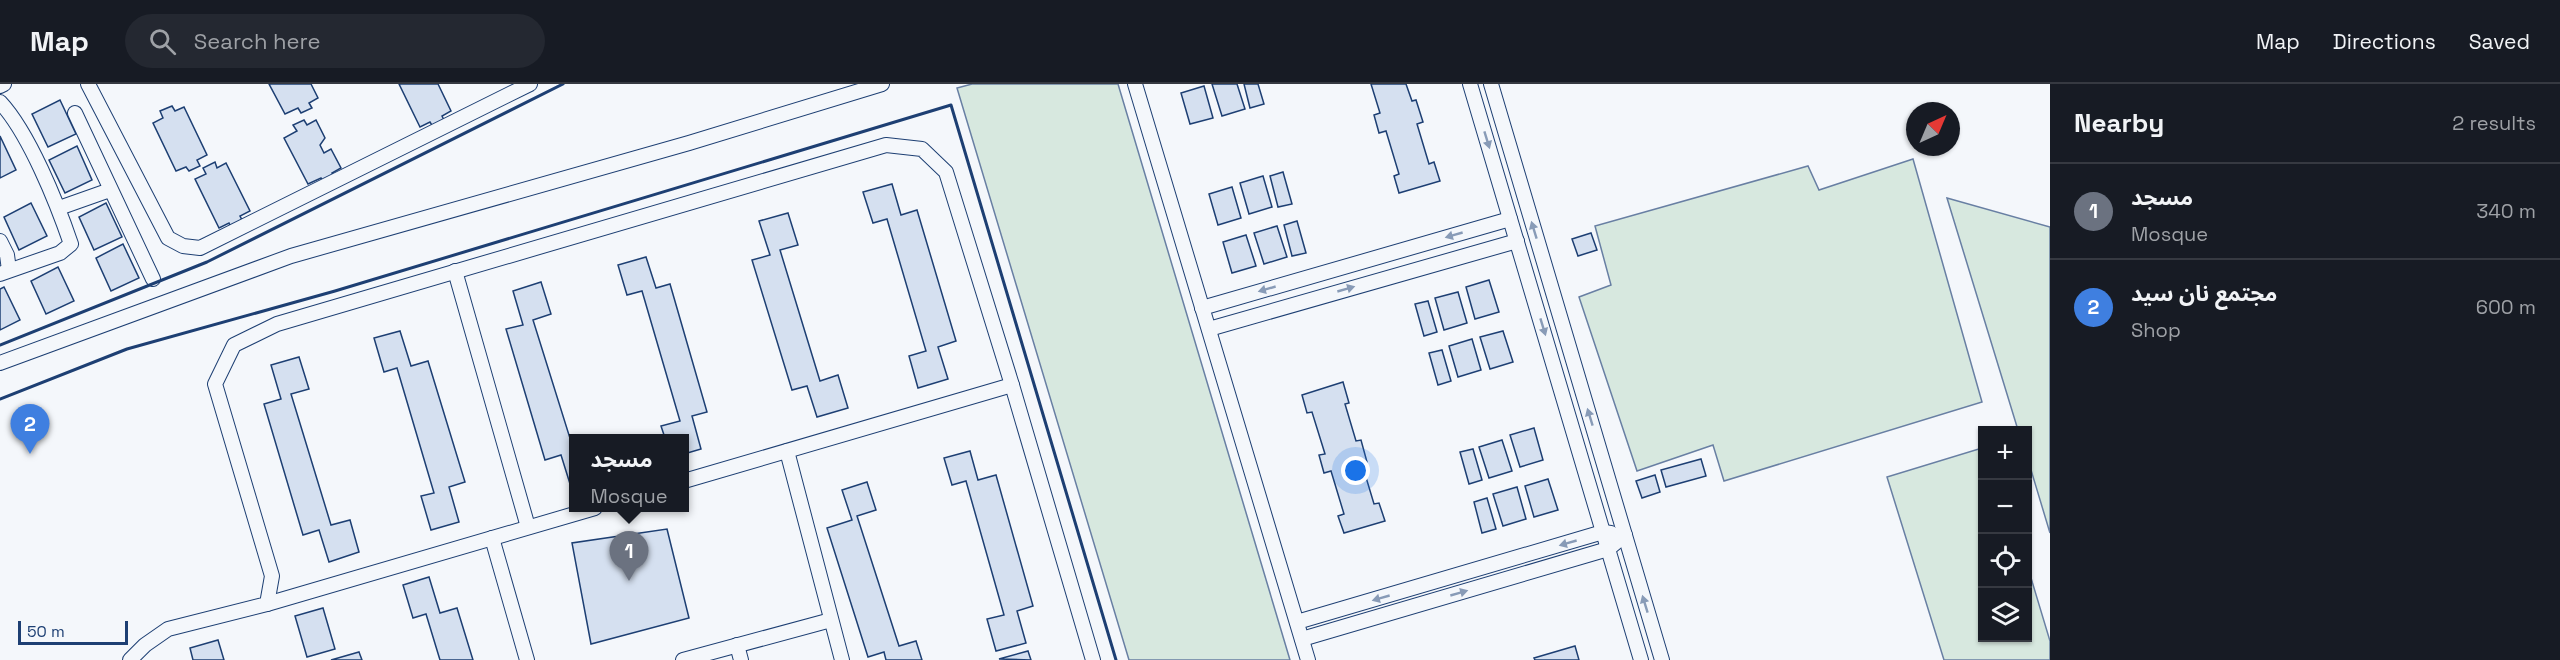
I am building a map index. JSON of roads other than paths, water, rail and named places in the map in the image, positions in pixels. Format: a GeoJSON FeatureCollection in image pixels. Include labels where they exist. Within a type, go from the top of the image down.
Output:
{"type":"FeatureCollection","features":[{"type":"Feature","properties":{"kind":"street"},"geometry":{"type":"LineString","coordinates":[[88,84],[168,238],[183,246],[200,248],[530,84]]}},
{"type":"Feature","properties":{"kind":"street"},"geometry":{"type":"LineString","coordinates":[[0,363],[291,256],[677,146],[882,84]]}},
{"type":"Feature","properties":{"kind":"street"},"geometry":{"type":"LineString","coordinates":[[1135,84],[1308,660]]}},
{"type":"Feature","properties":{"kind":"street"},"geometry":{"type":"LineString","coordinates":[[1470,84],[1641,660]]}},
{"type":"Feature","properties":{"kind":"street"},"geometry":{"type":"LineString","coordinates":[[1491,84],[1662,660]]}},
{"type":"Feature","properties":{"kind":"street"},"geometry":{"type":"LineString","coordinates":[[0,102],[14,116],[59,208],[71,244],[60,253],[4,272],[7,255],[0,241]]}},
{"type":"Feature","properties":{"kind":"street"},"geometry":{"type":"LineString","coordinates":[[75,112],[153,279]]}},
{"type":"Feature","properties":{"kind":"street"},"geometry":{"type":"LineString","coordinates":[[267,604],[272,576],[215,384],[234,345],[276,324],[886,145],[922,149],[946,172],[1093,660]]}},
{"type":"Feature","properties":{"kind":"street"},"geometry":{"type":"LineString","coordinates":[[59,208],[110,190]]}},
{"type":"Feature","properties":{"kind":"street"},"geometry":{"type":"LineString","coordinates":[[1202,308],[1510,219]]}},
{"type":"Feature","properties":{"kind":"street"},"geometry":{"type":"LineString","coordinates":[[1209,329],[1517,241]]}},
{"type":"Feature","properties":{"kind":"street"},"geometry":{"type":"LineString","coordinates":[[455,271],[528,527]]}},
{"type":"Feature","properties":{"kind":"street"},"geometry":{"type":"LineString","coordinates":[[689,480],[1012,385]]}},
{"type":"Feature","properties":{"kind":"street"},"geometry":{"type":"LineString","coordinates":[[787,451],[842,660]]}},
{"type":"Feature","properties":{"kind":"street"},"geometry":{"type":"LineString","coordinates":[[130,660],[145,645],[168,629],[267,604],[578,512]]}},
{"type":"Feature","properties":{"kind":"street"},"geometry":{"type":"LineString","coordinates":[[1297,622],[1604,532],[1625,535]]}},
{"type":"Feature","properties":{"kind":"street"},"geometry":{"type":"LineString","coordinates":[[1302,639],[1608,549],[1625,535]]}},
{"type":"Feature","properties":{"kind":"street"},"geometry":{"type":"LineString","coordinates":[[492,538],[527,660]]}},
{"type":"Feature","properties":{"kind":"street"},"geometry":{"type":"LineString","coordinates":[[683,660],[831,620]]}},
{"type":"Feature","properties":{"kind":"street"},"geometry":{"type":"LineString","coordinates":[[737,645],[741,660]]}},
{"type":"Feature","properties":{"kind":"place","name":"مجتمع نان سید"},"geometry":{"type":"Point","coordinates":[30,454]}},
{"type":"Feature","properties":{"kind":"place","name":"مسجد"},"geometry":{"type":"Point","coordinates":[629,581]}}]}
